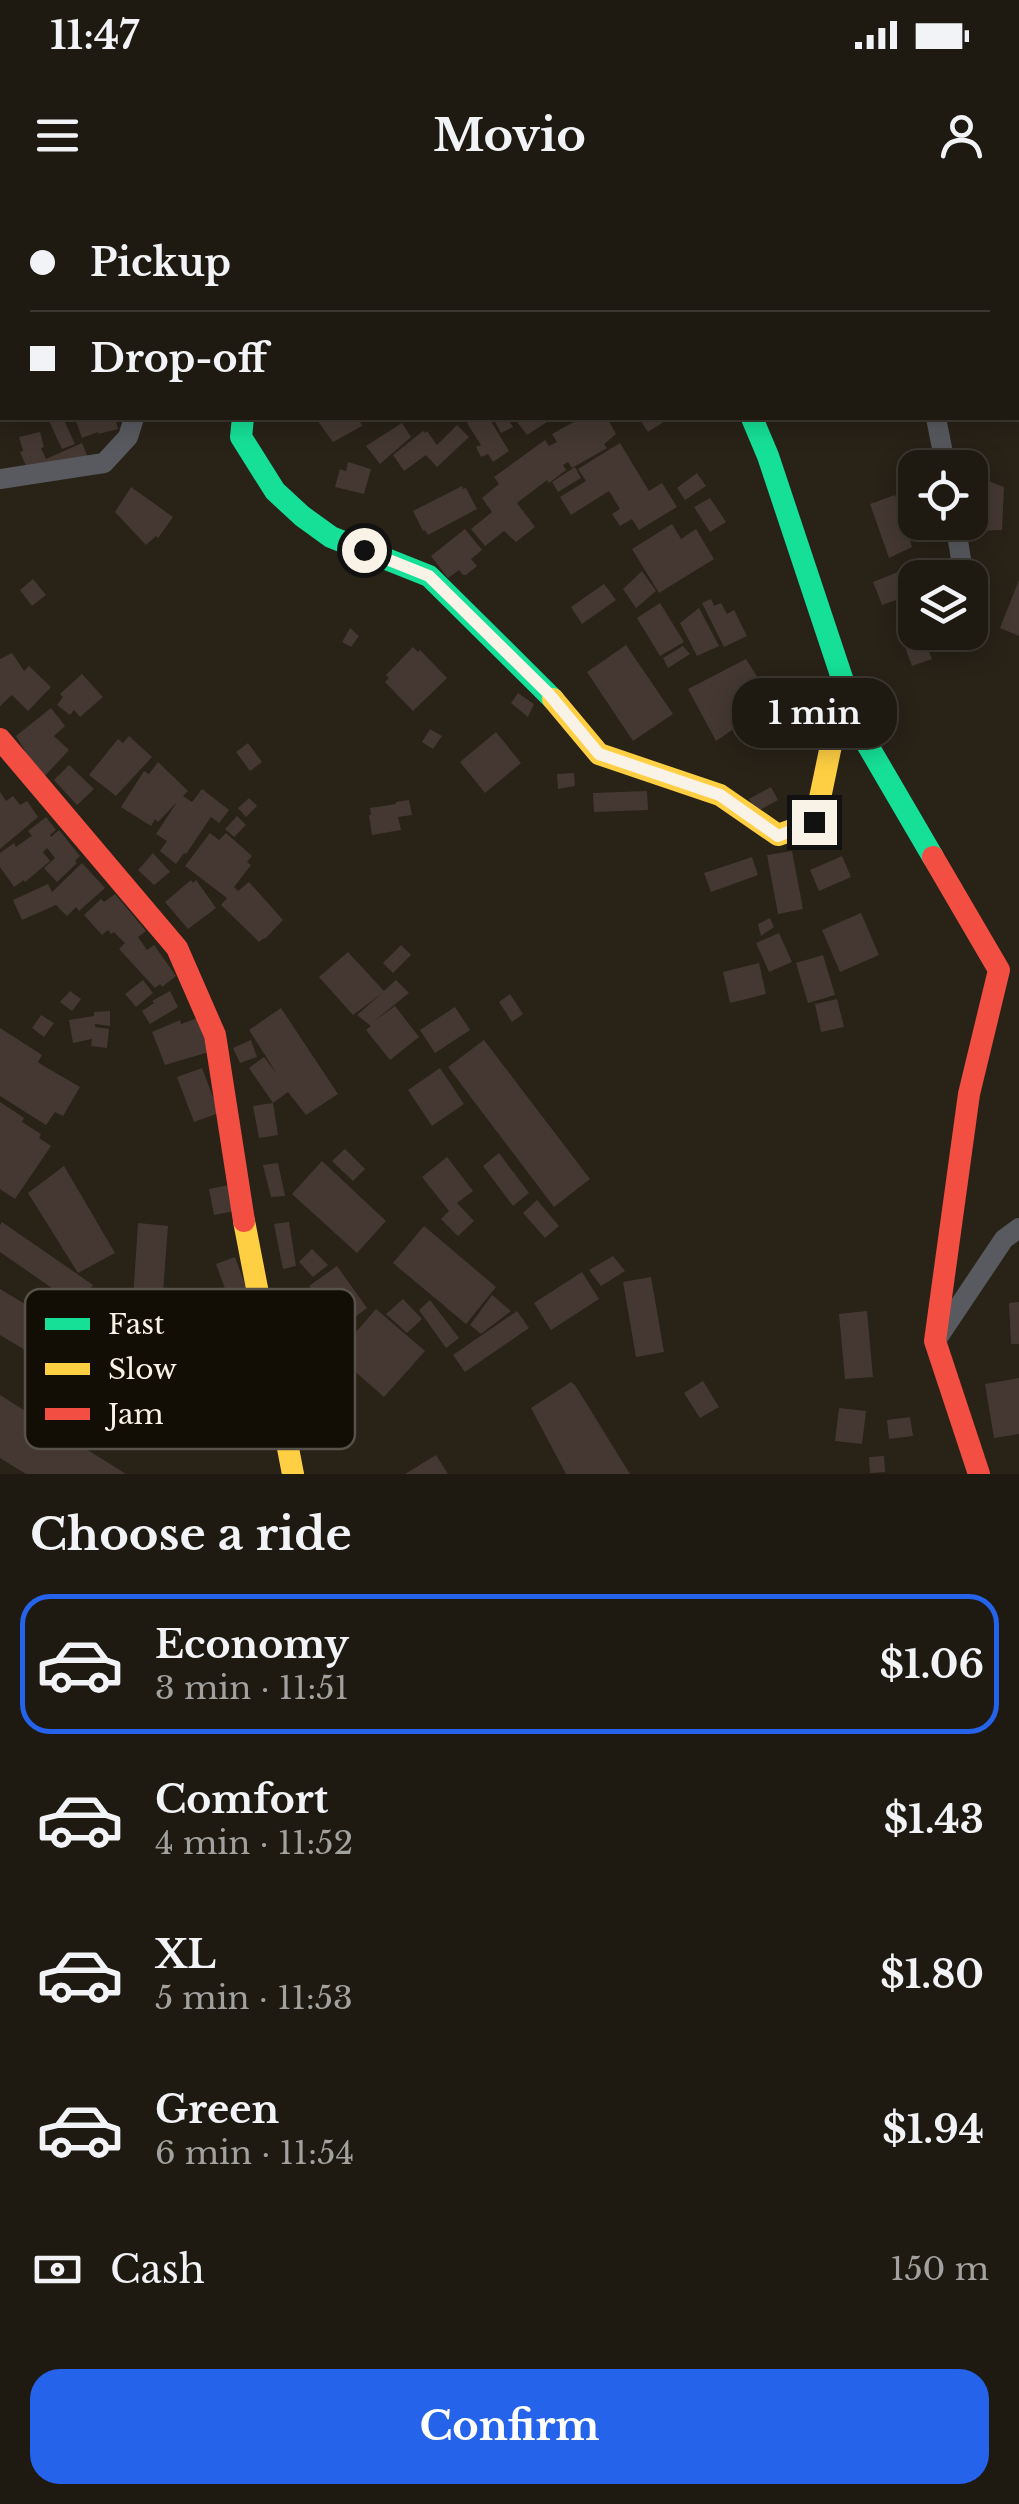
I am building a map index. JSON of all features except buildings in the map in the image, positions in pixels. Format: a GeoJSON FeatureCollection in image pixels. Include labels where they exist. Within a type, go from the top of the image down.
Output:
{"type":"FeatureCollection","features":[{"type":"Feature","properties":{"kind":"street"},"geometry":{"type":"LineString","coordinates":[[0,479],[104,463],[128,437],[133,420]]}},
{"type":"Feature","properties":{"kind":"street"},"geometry":{"type":"LineString","coordinates":[[243,420],[241,437],[275,492],[331,537],[429,576],[549,694],[599,754],[720,795],[778,836],[814,822],[844,684]]}},
{"type":"Feature","properties":{"kind":"street"},"geometry":{"type":"LineString","coordinates":[[753,420],[860,732],[998,970],[969,1094],[935,1342],[979,1474]]}},
{"type":"Feature","properties":{"kind":"street"},"geometry":{"type":"LineString","coordinates":[[936,420],[942,450]]}},
{"type":"Feature","properties":{"kind":"street"},"geometry":{"type":"LineString","coordinates":[[0,739],[178,948],[215,1035],[257,1289]]}},
{"type":"Feature","properties":{"kind":"street"},"geometry":{"type":"LineString","coordinates":[[935,1342],[1004,1239],[1019,1228]]}},
{"type":"Feature","properties":{"kind":"street"},"geometry":{"type":"LineString","coordinates":[[288,1449],[293,1474]]}},
{"type":"Feature","properties":{"kind":"traffic: fast"},"geometry":{"type":"LineString","coordinates":[[243,420],[241,437],[275,491],[302,516],[331,537],[429,576],[553,699]]}},
{"type":"Feature","properties":{"kind":"traffic: fast"},"geometry":{"type":"LineString","coordinates":[[753,420],[860,732],[933,857]]}},
{"type":"Feature","properties":{"kind":"traffic: slow"},"geometry":{"type":"LineString","coordinates":[[553,699],[599,754],[720,795],[778,835],[815,822],[843,688]]}},
{"type":"Feature","properties":{"kind":"traffic: slow"},"geometry":{"type":"LineString","coordinates":[[244,1221],[257,1289]]}},
{"type":"Feature","properties":{"kind":"traffic: slow"},"geometry":{"type":"LineString","coordinates":[[288,1449],[293,1474]]}},
{"type":"Feature","properties":{"kind":"traffic: jam"},"geometry":{"type":"LineString","coordinates":[[0,739],[177,948],[215,1035],[244,1221]]}},
{"type":"Feature","properties":{"kind":"traffic: jam"},"geometry":{"type":"LineString","coordinates":[[933,857],[999,970],[969,1094],[935,1341],[979,1474]]}},
{"type":"Feature","properties":{"kind":"route"},"geometry":{"type":"LineString","coordinates":[[364,550],[429,576],[549,694],[599,754],[720,795],[778,836],[814,822]]}}]}
